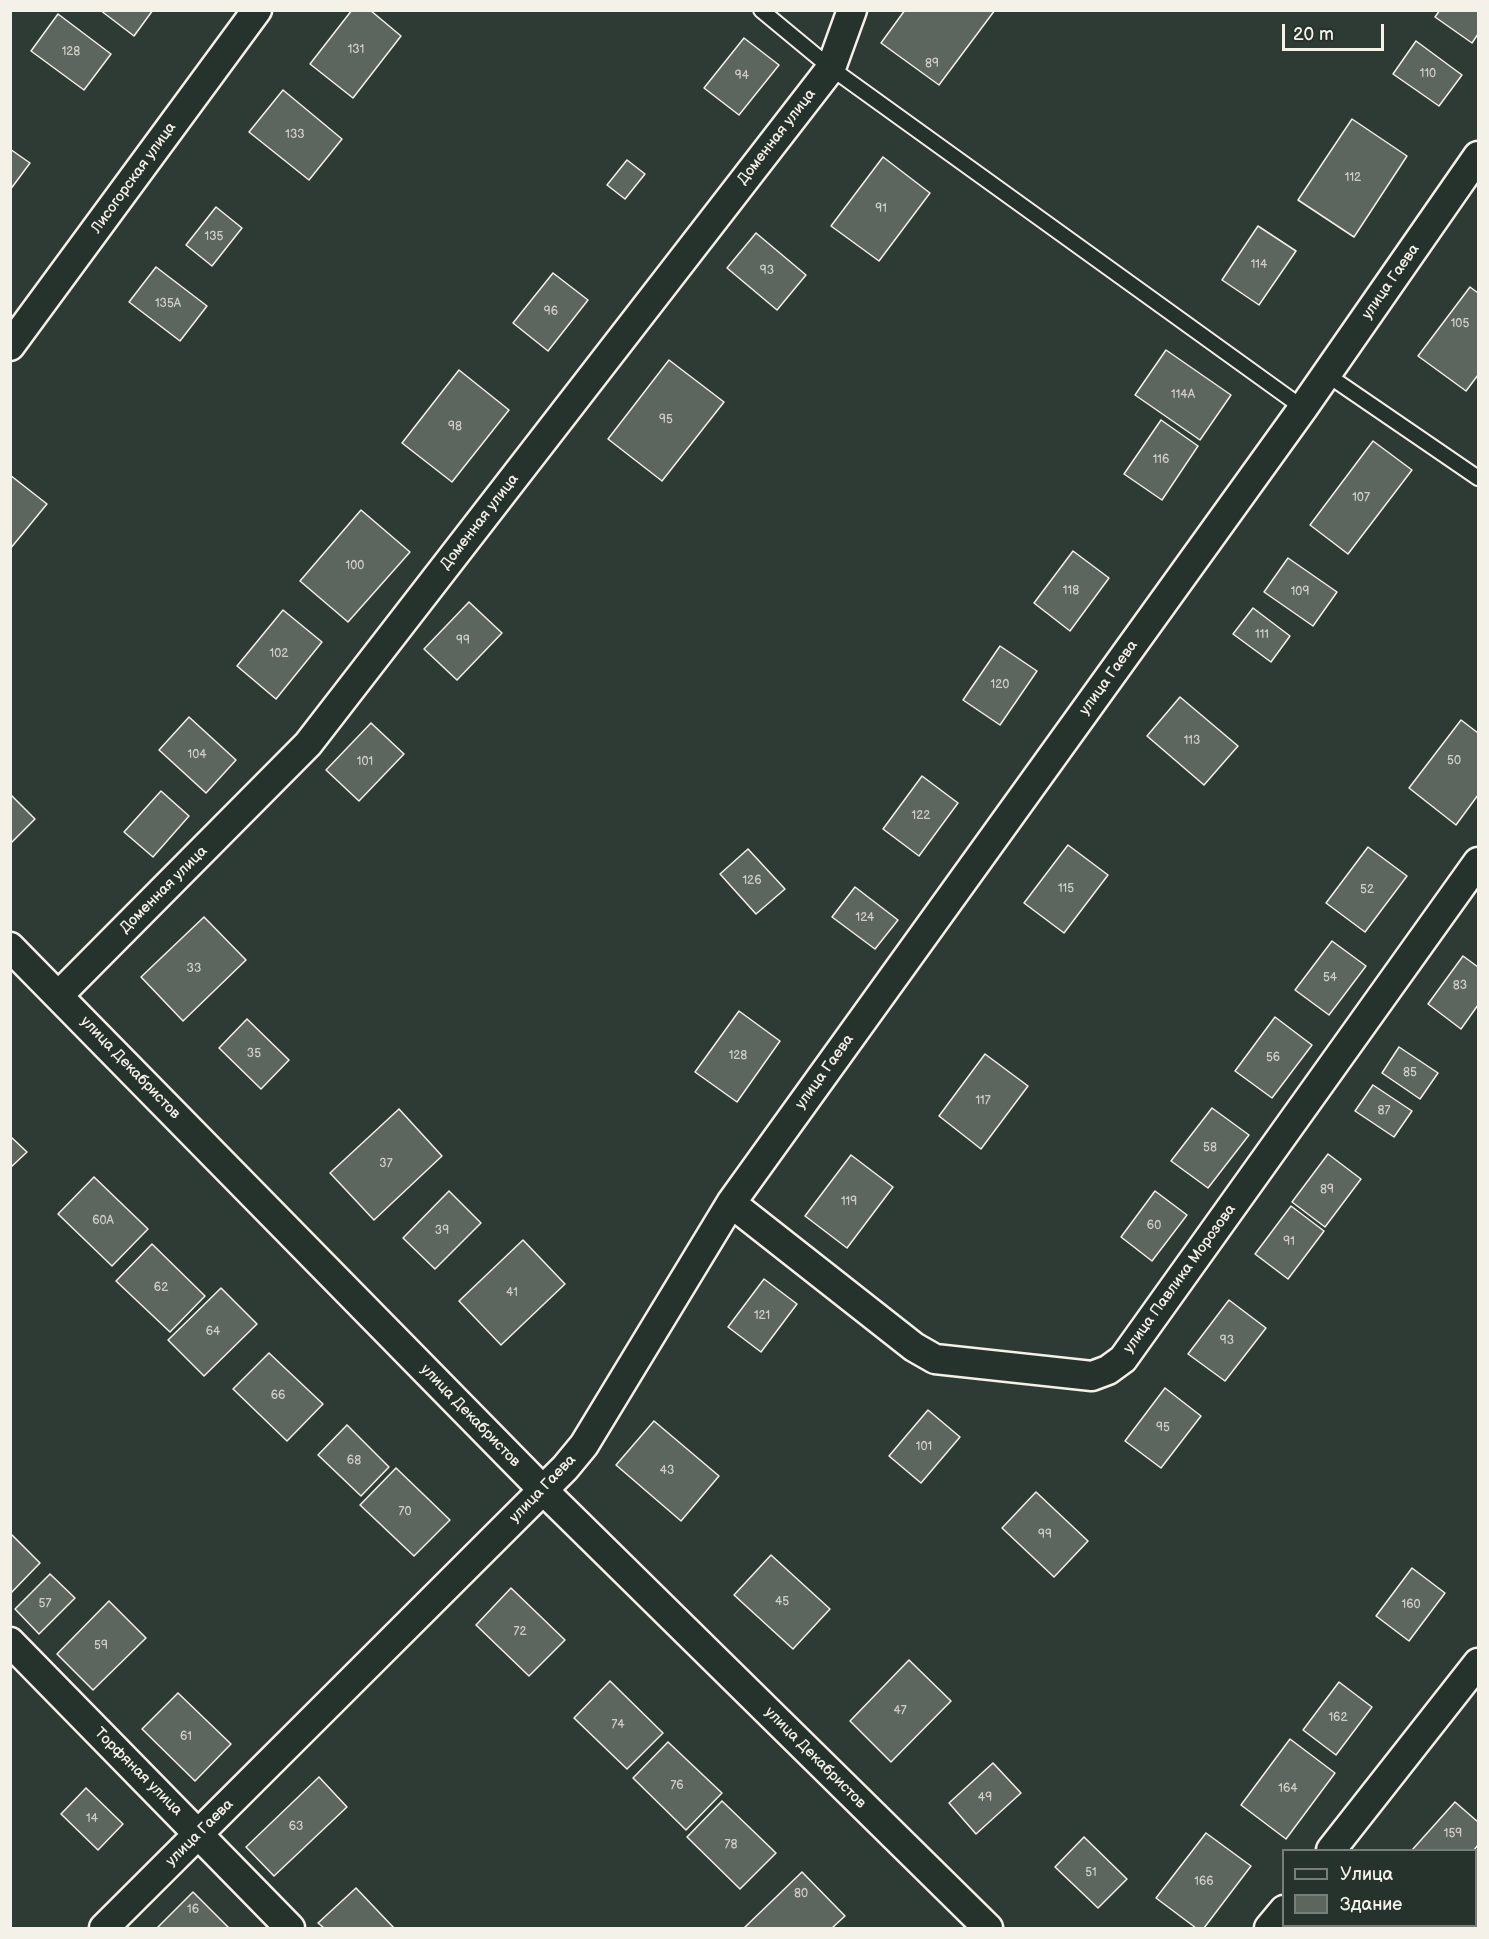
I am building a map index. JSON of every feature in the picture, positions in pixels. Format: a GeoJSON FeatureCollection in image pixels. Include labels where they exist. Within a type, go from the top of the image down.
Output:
{"type":"FeatureCollection","features":[{"type":"Feature","properties":{"kind":"street","name":"Лисогорская улица"},"geometry":{"type":"LineString","coordinates":[[10,346],[257,10]]}},
{"type":"Feature","properties":{"kind":"street","name":"Доменная улица"},"geometry":{"type":"LineString","coordinates":[[59,995],[308,744],[831,68],[852,10]]}},
{"type":"Feature","properties":{"kind":"street","name":"улица Гаева"},"geometry":{"type":"LineString","coordinates":[[104,1929],[543,1490],[584,1445],[731,1203],[1303,408],[1479,156]]}},
{"type":"Feature","properties":{"kind":"street","name":"улица Павлика Морозова"},"geometry":{"type":"LineString","coordinates":[[731,1203],[914,1347],[935,1359],[1092,1376],[1108,1370],[1123,1359],[1479,862]]}},
{"type":"Feature","properties":{"kind":"street","name":"улица Декабристов"},"geometry":{"type":"LineString","coordinates":[[10,947],[543,1490],[988,1929]]}},
{"type":"Feature","properties":{"kind":"street","name":"Торфяная улица"},"geometry":{"type":"LineString","coordinates":[[10,1642],[199,1833],[290,1929]]}},
{"type":"Feature","properties":{"kind":"street"},"geometry":{"type":"LineString","coordinates":[[1332,1849],[1479,1663]]}},
{"type":"Feature","properties":{"kind":"street"},"geometry":{"type":"LineString","coordinates":[[1269,1929],[1282,1913]]}},
{"type":"Feature","properties":{"kind":"lane"},"geometry":{"type":"LineString","coordinates":[[761,10],[831,68],[1303,408]]}},
{"type":"Feature","properties":{"kind":"lane"},"geometry":{"type":"LineString","coordinates":[[1326,374],[1479,477]]}},
{"type":"Feature","properties":{"kind":"building"},"geometry":{"type":"Polygon","coordinates":[[[100,10],[153,10],[134,36],[100,10]]]}},
{"type":"Feature","properties":{"kind":"building"},"geometry":{"type":"Polygon","coordinates":[[[352,10],[370,10],[401,36],[353,98],[310,64],[352,10]]]}},
{"type":"Feature","properties":{"kind":"building"},"geometry":{"type":"Polygon","coordinates":[[[905,10],[995,10],[939,85],[881,43],[905,10]]]}},
{"type":"Feature","properties":{"kind":"building"},"geometry":{"type":"Polygon","coordinates":[[[1440,10],[1478,10],[1478,34],[1472,43],[1435,17],[1440,10]]]}},
{"type":"Feature","properties":{"kind":"building"},"geometry":{"type":"Polygon","coordinates":[[[58,14],[111,54],[84,90],[31,51],[58,14]]]}},
{"type":"Feature","properties":{"kind":"building"},"geometry":{"type":"Polygon","coordinates":[[[744,38],[779,65],[739,115],[704,88],[744,38]]]}},
{"type":"Feature","properties":{"kind":"building"},"geometry":{"type":"Polygon","coordinates":[[[1416,41],[1462,75],[1439,106],[1393,74],[1416,41]]]}},
{"type":"Feature","properties":{"kind":"building"},"geometry":{"type":"Polygon","coordinates":[[[283,90],[342,139],[309,180],[249,132],[283,90]]]}},
{"type":"Feature","properties":{"kind":"building"},"geometry":{"type":"Polygon","coordinates":[[[1352,119],[1407,156],[1354,237],[1298,200],[1352,119]]]}},
{"type":"Feature","properties":{"kind":"building"},"geometry":{"type":"Polygon","coordinates":[[[10,149],[30,163],[10,190],[10,149]]]}},
{"type":"Feature","properties":{"kind":"building"},"geometry":{"type":"Polygon","coordinates":[[[883,157],[930,193],[879,261],[831,226],[883,157]]]}},
{"type":"Feature","properties":{"kind":"building"},"geometry":{"type":"Polygon","coordinates":[[[627,160],[645,174],[625,199],[607,185],[627,160]]]}},
{"type":"Feature","properties":{"kind":"building"},"geometry":{"type":"Polygon","coordinates":[[[216,207],[242,228],[212,266],[186,245],[216,207]]]}},
{"type":"Feature","properties":{"kind":"building"},"geometry":{"type":"Polygon","coordinates":[[[1258,226],[1296,251],[1259,305],[1222,280],[1258,226]]]}},
{"type":"Feature","properties":{"kind":"building"},"geometry":{"type":"Polygon","coordinates":[[[756,233],[806,275],[777,310],[727,268],[756,233]]]}},
{"type":"Feature","properties":{"kind":"building"},"geometry":{"type":"Polygon","coordinates":[[[156,267],[207,306],[180,341],[129,302],[156,267]]]}},
{"type":"Feature","properties":{"kind":"building"},"geometry":{"type":"Polygon","coordinates":[[[553,273],[588,300],[548,351],[513,323],[553,273]]]}},
{"type":"Feature","properties":{"kind":"building"},"geometry":{"type":"Polygon","coordinates":[[[1470,287],[1478,293],[1478,375],[1466,391],[1418,356],[1470,287]]]}},
{"type":"Feature","properties":{"kind":"building"},"geometry":{"type":"Polygon","coordinates":[[[1166,350],[1231,395],[1200,440],[1135,395],[1166,350]]]}},
{"type":"Feature","properties":{"kind":"building"},"geometry":{"type":"Polygon","coordinates":[[[669,360],[724,402],[662,481],[608,439],[669,360]]]}},
{"type":"Feature","properties":{"kind":"building"},"geometry":{"type":"Polygon","coordinates":[[[459,370],[509,410],[452,482],[402,443],[459,370]]]}},
{"type":"Feature","properties":{"kind":"building"},"geometry":{"type":"Polygon","coordinates":[[[1161,420],[1198,446],[1162,500],[1124,474],[1161,420]]]}},
{"type":"Feature","properties":{"kind":"building"},"geometry":{"type":"Polygon","coordinates":[[[1373,441],[1412,470],[1348,554],[1310,525],[1373,441]]]}},
{"type":"Feature","properties":{"kind":"building"},"geometry":{"type":"Polygon","coordinates":[[[10,475],[47,504],[10,549],[10,475]]]}},
{"type":"Feature","properties":{"kind":"building"},"geometry":{"type":"Polygon","coordinates":[[[361,510],[410,552],[348,622],[300,581],[361,510]]]}},
{"type":"Feature","properties":{"kind":"building"},"geometry":{"type":"Polygon","coordinates":[[[1073,551],[1109,578],[1070,631],[1034,603],[1073,551]]]}},
{"type":"Feature","properties":{"kind":"building"},"geometry":{"type":"Polygon","coordinates":[[[1288,558],[1337,592],[1313,626],[1264,592],[1288,558]]]}},
{"type":"Feature","properties":{"kind":"building"},"geometry":{"type":"Polygon","coordinates":[[[469,602],[502,633],[457,680],[424,649],[469,602]]]}},
{"type":"Feature","properties":{"kind":"building"},"geometry":{"type":"Polygon","coordinates":[[[1253,608],[1290,636],[1271,662],[1233,634],[1253,608]]]}},
{"type":"Feature","properties":{"kind":"building"},"geometry":{"type":"Polygon","coordinates":[[[283,610],[322,642],[276,699],[237,666],[283,610]]]}},
{"type":"Feature","properties":{"kind":"building"},"geometry":{"type":"Polygon","coordinates":[[[1000,646],[1037,671],[1000,725],[963,700],[1000,646]]]}},
{"type":"Feature","properties":{"kind":"building"},"geometry":{"type":"Polygon","coordinates":[[[1180,697],[1238,746],[1204,785],[1147,736],[1180,697]]]}},
{"type":"Feature","properties":{"kind":"building"},"geometry":{"type":"Polygon","coordinates":[[[189,717],[236,760],[206,793],[159,750],[189,717]]]}},
{"type":"Feature","properties":{"kind":"building"},"geometry":{"type":"Polygon","coordinates":[[[1461,720],[1478,733],[1478,795],[1456,825],[1409,788],[1461,720]]]}},
{"type":"Feature","properties":{"kind":"building"},"geometry":{"type":"Polygon","coordinates":[[[371,723],[404,754],[359,801],[326,770],[371,723]]]}},
{"type":"Feature","properties":{"kind":"building"},"geometry":{"type":"Polygon","coordinates":[[[922,776],[958,803],[919,856],[883,829],[922,776]]]}},
{"type":"Feature","properties":{"kind":"building"},"geometry":{"type":"Polygon","coordinates":[[[161,791],[189,816],[153,857],[124,832],[161,791]]]}},
{"type":"Feature","properties":{"kind":"building"},"geometry":{"type":"Polygon","coordinates":[[[10,794],[35,819],[11,843],[10,842],[10,794]]]}},
{"type":"Feature","properties":{"kind":"building"},"geometry":{"type":"Polygon","coordinates":[[[1068,845],[1108,875],[1064,933],[1024,903],[1068,845]]]}},
{"type":"Feature","properties":{"kind":"building"},"geometry":{"type":"Polygon","coordinates":[[[1368,847],[1407,876],[1365,932],[1326,903],[1368,847]]]}},
{"type":"Feature","properties":{"kind":"building"},"geometry":{"type":"Polygon","coordinates":[[[748,849],[785,889],[756,914],[720,874],[748,849]]]}},
{"type":"Feature","properties":{"kind":"building"},"geometry":{"type":"Polygon","coordinates":[[[855,887],[898,920],[875,949],[832,917],[855,887]]]}},
{"type":"Feature","properties":{"kind":"building"},"geometry":{"type":"Polygon","coordinates":[[[204,917],[246,960],[183,1021],[141,977],[204,917]]]}},
{"type":"Feature","properties":{"kind":"building"},"geometry":{"type":"Polygon","coordinates":[[[1332,941],[1366,966],[1329,1015],[1295,990],[1332,941]]]}},
{"type":"Feature","properties":{"kind":"building"},"geometry":{"type":"Polygon","coordinates":[[[1463,956],[1478,967],[1478,1005],[1461,1029],[1428,1004],[1463,956]]]}},
{"type":"Feature","properties":{"kind":"building"},"geometry":{"type":"Polygon","coordinates":[[[739,1011],[780,1041],[737,1102],[695,1072],[739,1011]]]}},
{"type":"Feature","properties":{"kind":"building"},"geometry":{"type":"Polygon","coordinates":[[[1275,1017],[1312,1045],[1272,1098],[1235,1071],[1275,1017]]]}},
{"type":"Feature","properties":{"kind":"building"},"geometry":{"type":"Polygon","coordinates":[[[247,1019],[289,1060],[261,1089],[219,1048],[247,1019]]]}},
{"type":"Feature","properties":{"kind":"building"},"geometry":{"type":"Polygon","coordinates":[[[1399,1047],[1438,1073],[1420,1099],[1382,1073],[1399,1047]]]}},
{"type":"Feature","properties":{"kind":"building"},"geometry":{"type":"Polygon","coordinates":[[[985,1054],[1028,1086],[981,1149],[939,1116],[985,1054]]]}},
{"type":"Feature","properties":{"kind":"building"},"geometry":{"type":"Polygon","coordinates":[[[1373,1085],[1412,1111],[1394,1137],[1355,1111],[1373,1085]]]}},
{"type":"Feature","properties":{"kind":"building"},"geometry":{"type":"Polygon","coordinates":[[[1212,1108],[1249,1135],[1208,1188],[1171,1161],[1212,1108]]]}},
{"type":"Feature","properties":{"kind":"building"},"geometry":{"type":"Polygon","coordinates":[[[399,1109],[442,1156],[374,1220],[330,1173],[399,1109]]]}},
{"type":"Feature","properties":{"kind":"building"},"geometry":{"type":"Polygon","coordinates":[[[10,1136],[27,1152],[10,1168],[10,1136]]]}},
{"type":"Feature","properties":{"kind":"building"},"geometry":{"type":"Polygon","coordinates":[[[1328,1154],[1361,1179],[1325,1227],[1292,1202],[1328,1154]]]}},
{"type":"Feature","properties":{"kind":"building"},"geometry":{"type":"Polygon","coordinates":[[[851,1155],[893,1187],[847,1248],[805,1216],[851,1155]]]}},
{"type":"Feature","properties":{"kind":"building"},"geometry":{"type":"Polygon","coordinates":[[[94,1177],[148,1229],[112,1266],[58,1214],[94,1177]]]}},
{"type":"Feature","properties":{"kind":"building"},"geometry":{"type":"Polygon","coordinates":[[[449,1191],[481,1223],[435,1269],[403,1238],[449,1191]]]}},
{"type":"Feature","properties":{"kind":"building"},"geometry":{"type":"Polygon","coordinates":[[[1155,1191],[1187,1215],[1152,1261],[1121,1237],[1155,1191]]]}},
{"type":"Feature","properties":{"kind":"building"},"geometry":{"type":"Polygon","coordinates":[[[1291,1206],[1324,1231],[1288,1279],[1255,1254],[1291,1206]]]}},
{"type":"Feature","properties":{"kind":"building"},"geometry":{"type":"Polygon","coordinates":[[[523,1240],[565,1284],[501,1345],[459,1301],[523,1240]]]}},
{"type":"Feature","properties":{"kind":"building"},"geometry":{"type":"Polygon","coordinates":[[[152,1244],[205,1296],[170,1332],[116,1281],[152,1244]]]}},
{"type":"Feature","properties":{"kind":"building"},"geometry":{"type":"Polygon","coordinates":[[[764,1279],[797,1304],[761,1352],[728,1327],[764,1279]]]}},
{"type":"Feature","properties":{"kind":"building"},"geometry":{"type":"Polygon","coordinates":[[[221,1288],[257,1324],[204,1376],[168,1340],[221,1288]]]}},
{"type":"Feature","properties":{"kind":"building"},"geometry":{"type":"Polygon","coordinates":[[[1229,1300],[1266,1328],[1225,1381],[1188,1354],[1229,1300]]]}},
{"type":"Feature","properties":{"kind":"building"},"geometry":{"type":"Polygon","coordinates":[[[269,1353],[323,1404],[287,1441],[233,1389],[269,1353]]]}},
{"type":"Feature","properties":{"kind":"building"},"geometry":{"type":"Polygon","coordinates":[[[1165,1388],[1201,1416],[1161,1468],[1125,1441],[1165,1388]]]}},
{"type":"Feature","properties":{"kind":"building"},"geometry":{"type":"Polygon","coordinates":[[[928,1410],[960,1437],[921,1483],[889,1456],[928,1410]]]}},
{"type":"Feature","properties":{"kind":"building"},"geometry":{"type":"Polygon","coordinates":[[[654,1421],[719,1476],[681,1521],[616,1465],[654,1421]]]}},
{"type":"Feature","properties":{"kind":"building"},"geometry":{"type":"Polygon","coordinates":[[[347,1425],[389,1467],[361,1496],[318,1455],[347,1425]]]}},
{"type":"Feature","properties":{"kind":"building"},"geometry":{"type":"Polygon","coordinates":[[[396,1468],[450,1520],[414,1556],[360,1505],[396,1468]]]}},
{"type":"Feature","properties":{"kind":"building"},"geometry":{"type":"Polygon","coordinates":[[[1036,1492],[1088,1541],[1054,1577],[1002,1528],[1036,1492]]]}},
{"type":"Feature","properties":{"kind":"building"},"geometry":{"type":"Polygon","coordinates":[[[10,1533],[40,1563],[10,1594],[10,1533]]]}},
{"type":"Feature","properties":{"kind":"building"},"geometry":{"type":"Polygon","coordinates":[[[771,1555],[830,1609],[793,1649],[734,1595],[771,1555]]]}},
{"type":"Feature","properties":{"kind":"building"},"geometry":{"type":"Polygon","coordinates":[[[1412,1568],[1445,1593],[1409,1641],[1376,1616],[1412,1568]]]}},
{"type":"Feature","properties":{"kind":"building"},"geometry":{"type":"Polygon","coordinates":[[[50,1574],[75,1598],[39,1634],[15,1609],[50,1574]]]}},
{"type":"Feature","properties":{"kind":"building"},"geometry":{"type":"Polygon","coordinates":[[[511,1588],[565,1640],[529,1676],[476,1625],[511,1588]]]}},
{"type":"Feature","properties":{"kind":"building"},"geometry":{"type":"Polygon","coordinates":[[[109,1601],[146,1638],[93,1690],[57,1654],[109,1601]]]}},
{"type":"Feature","properties":{"kind":"building"},"geometry":{"type":"Polygon","coordinates":[[[909,1660],[951,1701],[891,1762],[850,1721],[909,1660]]]}},
{"type":"Feature","properties":{"kind":"building"},"geometry":{"type":"Polygon","coordinates":[[[610,1681],[663,1733],[627,1769],[574,1718],[610,1681]]]}},
{"type":"Feature","properties":{"kind":"building"},"geometry":{"type":"Polygon","coordinates":[[[1339,1682],[1372,1707],[1336,1755],[1303,1730],[1339,1682]]]}},
{"type":"Feature","properties":{"kind":"building"},"geometry":{"type":"Polygon","coordinates":[[[178,1693],[231,1744],[195,1781],[142,1729],[178,1693]]]}},
{"type":"Feature","properties":{"kind":"building"},"geometry":{"type":"Polygon","coordinates":[[[1290,1739],[1335,1773],[1286,1839],[1241,1805],[1290,1739]]]}},
{"type":"Feature","properties":{"kind":"building"},"geometry":{"type":"Polygon","coordinates":[[[668,1742],[722,1793],[686,1830],[633,1778],[668,1742]]]}},
{"type":"Feature","properties":{"kind":"building"},"geometry":{"type":"Polygon","coordinates":[[[993,1763],[1021,1793],[976,1834],[949,1803],[993,1763]]]}},
{"type":"Feature","properties":{"kind":"building"},"geometry":{"type":"Polygon","coordinates":[[[319,1777],[347,1807],[274,1876],[246,1847],[319,1777]]]}},
{"type":"Feature","properties":{"kind":"building"},"geometry":{"type":"Polygon","coordinates":[[[86,1788],[123,1824],[98,1850],[61,1814],[86,1788]]]}},
{"type":"Feature","properties":{"kind":"building"},"geometry":{"type":"Polygon","coordinates":[[[722,1801],[776,1853],[740,1889],[687,1837],[722,1801]]]}},
{"type":"Feature","properties":{"kind":"building"},"geometry":{"type":"Polygon","coordinates":[[[1455,1802],[1478,1822],[1478,1845],[1475,1849],[1413,1849],[1455,1802]]]}},
{"type":"Feature","properties":{"kind":"building"},"geometry":{"type":"Polygon","coordinates":[[[1206,1833],[1251,1866],[1204,1928],[1196,1928],[1156,1898],[1206,1833]]]}},
{"type":"Feature","properties":{"kind":"building"},"geometry":{"type":"Polygon","coordinates":[[[1084,1837],[1127,1879],[1098,1908],[1055,1867],[1084,1837]]]}},
{"type":"Feature","properties":{"kind":"building"},"geometry":{"type":"Polygon","coordinates":[[[802,1872],[845,1916],[832,1928],[744,1928],[802,1872]]]}},
{"type":"Feature","properties":{"kind":"building"},"geometry":{"type":"Polygon","coordinates":[[[356,1888],[394,1928],[324,1928],[318,1923],[356,1888]]]}},
{"type":"Feature","properties":{"kind":"building"},"geometry":{"type":"Polygon","coordinates":[[[193,1892],[229,1928],[157,1928],[193,1892]]]}}]}
